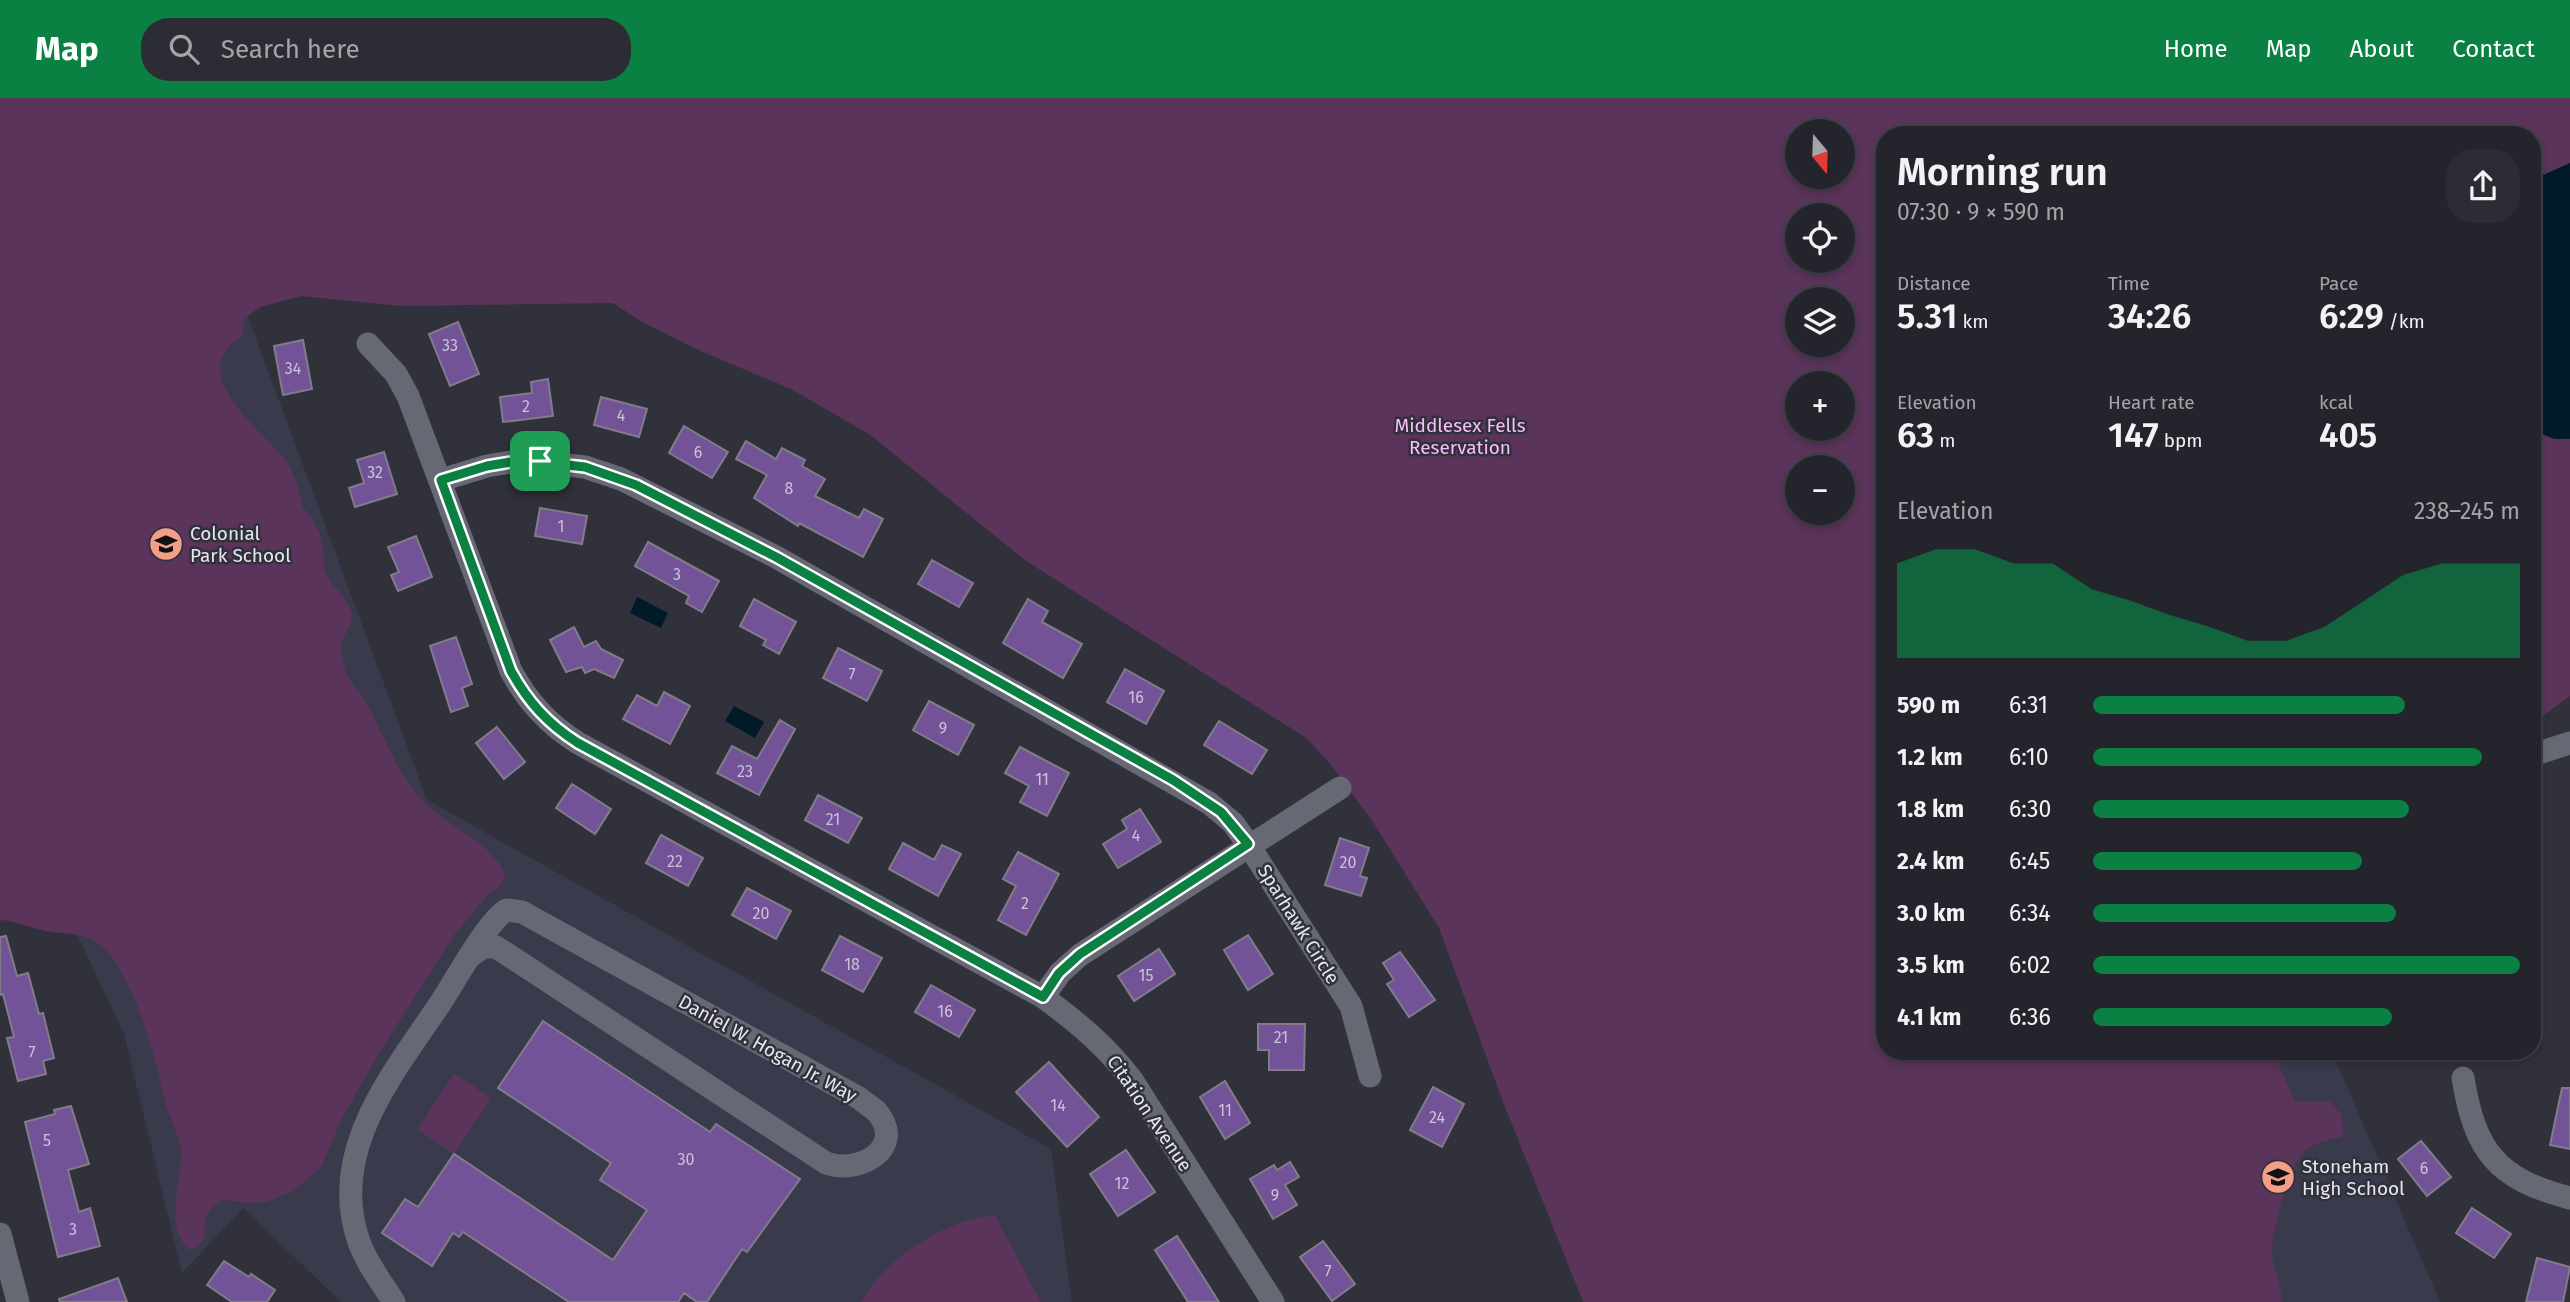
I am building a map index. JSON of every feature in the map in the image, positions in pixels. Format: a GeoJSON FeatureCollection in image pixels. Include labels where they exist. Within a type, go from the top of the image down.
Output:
{"type":"FeatureCollection","features":[{"type":"Feature","properties":{"kind":"street","name":"Citation Avenue"},"geometry":{"type":"LineString","coordinates":[[368,344],[396,374],[405,389],[511,671],[527,699],[544,719],[590,749],[1043,997],[1095,1037],[1127,1073],[1272,1302]]}},
{"type":"Feature","properties":{"kind":"street","name":"Sparhawk Circle"},"geometry":{"type":"LineString","coordinates":[[441,480],[487,466],[523,460],[585,467],[636,485],[776,557],[1173,780],[1221,812],[1248,844],[1351,1006],[1370,1076]]}},
{"type":"Feature","properties":{"kind":"street"},"geometry":{"type":"LineString","coordinates":[[2541,752],[2570,743]]}},
{"type":"Feature","properties":{"kind":"street"},"geometry":{"type":"LineString","coordinates":[[1043,997],[1059,973],[1080,954],[1248,844],[1340,788]]}},
{"type":"Feature","properties":{"kind":"street","name":"Daniel W. Hogan Jr. Way"},"geometry":{"type":"LineString","coordinates":[[394,1302],[360,1245],[352,1218],[350,1183],[358,1140],[390,1082],[471,956],[501,913],[510,910],[522,912],[859,1098],[877,1113],[881,1120],[885,1133],[882,1147],[873,1159],[856,1167],[836,1167],[826,1163],[496,947],[484,947],[471,956]]}},
{"type":"Feature","properties":{"kind":"street"},"geometry":{"type":"LineString","coordinates":[[2463,1078],[2473,1125],[2493,1157],[2517,1180],[2570,1198]]}},
{"type":"Feature","properties":{"kind":"street"},"geometry":{"type":"LineString","coordinates":[[0,1234],[18,1302]]}},
{"type":"Feature","properties":{"kind":"shaded area"},"geometry":{"type":"Polygon","coordinates":[[[2570,163],[2570,439],[2554,439],[2541,434],[2543,175],[2570,163]]]}},
{"type":"Feature","properties":{"kind":"shaded area","name":"Colonial Park School"},"geometry":{"type":"Polygon","coordinates":[[[0,235],[237,287],[427,800],[1051,1149],[1072,1302],[341,1302],[243,1208],[182,1273],[124,1034],[63,904],[0,816],[0,235]]]}},
{"type":"Feature","properties":{"kind":"shaded area"},"geometry":{"type":"Polygon","coordinates":[[[637,597],[668,613],[661,628],[630,613],[637,597]]]}},
{"type":"Feature","properties":{"kind":"shaded area"},"geometry":{"type":"Polygon","coordinates":[[[734,706],[764,722],[755,738],[725,721],[734,706]]]}},
{"type":"Feature","properties":{"kind":"shaded area","name":"Stoneham High School"},"geometry":{"type":"Polygon","coordinates":[[[2095,1060],[2335,1060],[2440,1302],[2250,1302],[2095,1060]]]}},
{"type":"Feature","properties":{"kind":"green space","name":"Middlesex Fells Reservation"},"geometry":{"type":"Polygon","coordinates":[[[0,98],[2570,98],[2570,696],[2541,717],[2541,126],[1876,126],[1876,1060],[2279,1060],[2295,1102],[2330,1102],[2341,1114],[2344,1136],[2317,1144],[2304,1152],[2287,1185],[2272,1255],[2282,1302],[1583,1302],[1503,1102],[1439,928],[1373,822],[1328,761],[1305,737],[1026,561],[869,434],[791,389],[705,353],[642,322],[613,303],[401,306],[301,296],[260,307],[245,318],[241,337],[225,351],[220,366],[223,383],[244,416],[288,463],[303,508],[318,530],[323,545],[325,571],[351,610],[352,620],[341,647],[350,680],[364,699],[398,766],[414,790],[433,810],[490,853],[505,875],[501,885],[488,895],[455,934],[383,1047],[342,1118],[322,1166],[295,1190],[267,1202],[223,1200],[207,1215],[205,1236],[198,1246],[189,1250],[181,1240],[175,1217],[181,1153],[179,1142],[150,1042],[132,992],[108,952],[93,940],[75,934],[47,931],[0,920],[0,98]]]}},
{"type":"Feature","properties":{"kind":"green space"},"geometry":{"type":"Polygon","coordinates":[[[454,1073],[491,1098],[454,1154],[417,1130],[454,1073]]]}},
{"type":"Feature","properties":{"kind":"green space"},"geometry":{"type":"Polygon","coordinates":[[[995,1215],[1041,1302],[861,1302],[886,1270],[918,1244],[956,1225],[995,1215]]]}},
{"type":"Feature","properties":{"kind":"building"},"geometry":{"type":"Polygon","coordinates":[[[458,322],[479,374],[450,386],[429,334],[458,322]]]}},
{"type":"Feature","properties":{"kind":"building"},"geometry":{"type":"Polygon","coordinates":[[[303,340],[312,389],[283,395],[274,346],[303,340]]]}},
{"type":"Feature","properties":{"kind":"building"},"geometry":{"type":"Polygon","coordinates":[[[548,379],[553,416],[503,422],[500,397],[532,393],[531,382],[548,379]]]}},
{"type":"Feature","properties":{"kind":"building"},"geometry":{"type":"Polygon","coordinates":[[[601,397],[647,409],[639,437],[594,425],[601,397]]]}},
{"type":"Feature","properties":{"kind":"building"},"geometry":{"type":"Polygon","coordinates":[[[684,426],[728,452],[712,478],[669,453],[684,426]]]}},
{"type":"Feature","properties":{"kind":"building"},"geometry":{"type":"Polygon","coordinates":[[[746,441],[776,459],[782,448],[805,460],[802,466],[825,479],[815,496],[859,518],[864,509],[883,519],[863,557],[799,523],[798,526],[754,498],[767,475],[736,459],[746,441]]]}},
{"type":"Feature","properties":{"kind":"building"},"geometry":{"type":"Polygon","coordinates":[[[384,452],[397,494],[355,507],[349,488],[364,483],[357,460],[384,452]]]}},
{"type":"Feature","properties":{"kind":"building"},"geometry":{"type":"Polygon","coordinates":[[[540,508],[587,516],[582,544],[535,536],[540,508]]]}},
{"type":"Feature","properties":{"kind":"building"},"geometry":{"type":"Polygon","coordinates":[[[416,536],[432,577],[398,591],[391,575],[399,572],[388,547],[416,536]]]}},
{"type":"Feature","properties":{"kind":"building"},"geometry":{"type":"Polygon","coordinates":[[[648,542],[719,581],[702,612],[686,603],[689,596],[635,566],[648,542]]]}},
{"type":"Feature","properties":{"kind":"building"},"geometry":{"type":"Polygon","coordinates":[[[932,560],[973,583],[959,607],[918,584],[932,560]]]}},
{"type":"Feature","properties":{"kind":"building"},"geometry":{"type":"Polygon","coordinates":[[[754,599],[796,622],[779,654],[763,645],[766,640],[740,626],[754,599]]]}},
{"type":"Feature","properties":{"kind":"building"},"geometry":{"type":"Polygon","coordinates":[[[1028,599],[1048,611],[1042,622],[1082,644],[1063,678],[1003,643],[1028,599]]]}},
{"type":"Feature","properties":{"kind":"building"},"geometry":{"type":"Polygon","coordinates":[[[574,627],[584,647],[596,641],[601,649],[623,660],[614,678],[594,669],[585,673],[582,667],[566,672],[550,640],[574,627]]]}},
{"type":"Feature","properties":{"kind":"building"},"geometry":{"type":"Polygon","coordinates":[[[456,637],[472,684],[462,688],[468,706],[451,712],[430,646],[456,637]]]}},
{"type":"Feature","properties":{"kind":"building"},"geometry":{"type":"Polygon","coordinates":[[[838,648],[882,671],[867,701],[823,678],[838,648]]]}},
{"type":"Feature","properties":{"kind":"building"},"geometry":{"type":"Polygon","coordinates":[[[1125,669],[1164,691],[1146,724],[1107,702],[1125,669]]]}},
{"type":"Feature","properties":{"kind":"building"},"geometry":{"type":"Polygon","coordinates":[[[664,692],[690,706],[670,744],[623,719],[637,695],[657,706],[664,692]]]}},
{"type":"Feature","properties":{"kind":"building"},"geometry":{"type":"Polygon","coordinates":[[[929,701],[974,725],[958,755],[913,730],[929,701]]]}},
{"type":"Feature","properties":{"kind":"building"},"geometry":{"type":"Polygon","coordinates":[[[780,720],[795,729],[759,795],[717,773],[732,746],[757,759],[780,720]]]}},
{"type":"Feature","properties":{"kind":"building"},"geometry":{"type":"Polygon","coordinates":[[[1219,721],[1267,750],[1252,774],[1204,745],[1219,721]]]}},
{"type":"Feature","properties":{"kind":"building"},"geometry":{"type":"Polygon","coordinates":[[[497,727],[525,762],[504,779],[476,743],[497,727]]]}},
{"type":"Feature","properties":{"kind":"building"},"geometry":{"type":"Polygon","coordinates":[[[1020,747],[1069,773],[1047,816],[1020,802],[1029,786],[1005,773],[1020,747]]]}},
{"type":"Feature","properties":{"kind":"building"},"geometry":{"type":"Polygon","coordinates":[[[572,784],[611,809],[595,834],[556,808],[572,784]]]}},
{"type":"Feature","properties":{"kind":"building"},"geometry":{"type":"Polygon","coordinates":[[[818,795],[862,818],[848,843],[805,820],[818,795]]]}},
{"type":"Feature","properties":{"kind":"building"},"geometry":{"type":"Polygon","coordinates":[[[1140,809],[1161,842],[1118,868],[1103,844],[1127,829],[1122,820],[1140,809]]]}},
{"type":"Feature","properties":{"kind":"building"},"geometry":{"type":"Polygon","coordinates":[[[661,835],[703,858],[688,886],[646,863],[661,835]]]}},
{"type":"Feature","properties":{"kind":"building"},"geometry":{"type":"Polygon","coordinates":[[[1340,838],[1369,848],[1360,876],[1367,878],[1361,896],[1325,885],[1340,838]]]}},
{"type":"Feature","properties":{"kind":"building"},"geometry":{"type":"Polygon","coordinates":[[[903,843],[934,860],[942,845],[961,854],[938,896],[889,869],[903,843]]]}},
{"type":"Feature","properties":{"kind":"building"},"geometry":{"type":"Polygon","coordinates":[[[1018,852],[1059,874],[1026,935],[998,920],[1016,886],[1003,879],[1018,852]]]}},
{"type":"Feature","properties":{"kind":"building"},"geometry":{"type":"Polygon","coordinates":[[[747,888],[791,911],[776,939],[732,915],[747,888]]]}},
{"type":"Feature","properties":{"kind":"building"},"geometry":{"type":"Polygon","coordinates":[[[1248,935],[1273,974],[1248,990],[1224,950],[1248,935]]]}},
{"type":"Feature","properties":{"kind":"building"},"geometry":{"type":"Polygon","coordinates":[[[6,936],[17,976],[28,973],[39,1014],[43,1013],[54,1058],[43,1061],[46,1074],[18,1081],[7,1038],[14,1037],[3,994],[0,995],[0,937],[6,936]]]}},
{"type":"Feature","properties":{"kind":"building"},"geometry":{"type":"Polygon","coordinates":[[[840,936],[882,958],[863,992],[822,970],[840,936]]]}},
{"type":"Feature","properties":{"kind":"building"},"geometry":{"type":"Polygon","coordinates":[[[1159,949],[1175,974],[1134,1001],[1118,976],[1159,949]]]}},
{"type":"Feature","properties":{"kind":"building"},"geometry":{"type":"Polygon","coordinates":[[[1400,952],[1435,1000],[1409,1017],[1387,984],[1394,980],[1383,963],[1400,952]]]}},
{"type":"Feature","properties":{"kind":"building"},"geometry":{"type":"Polygon","coordinates":[[[931,985],[975,1010],[959,1037],[915,1012],[931,985]]]}},
{"type":"Feature","properties":{"kind":"building"},"geometry":{"type":"Polygon","coordinates":[[[543,1021],[710,1132],[716,1124],[800,1179],[747,1252],[742,1249],[707,1302],[697,1302],[684,1293],[678,1302],[569,1302],[463,1232],[459,1237],[453,1233],[432,1266],[382,1233],[405,1199],[418,1207],[454,1154],[613,1260],[647,1210],[600,1180],[611,1163],[498,1088],[543,1021]]]}},
{"type":"Feature","properties":{"kind":"building"},"geometry":{"type":"Polygon","coordinates":[[[1258,1024],[1305,1024],[1304,1070],[1269,1070],[1269,1050],[1258,1050],[1258,1024]]]}},
{"type":"Feature","properties":{"kind":"building"},"geometry":{"type":"Polygon","coordinates":[[[1049,1062],[1099,1117],[1067,1147],[1016,1092],[1049,1062]]]}},
{"type":"Feature","properties":{"kind":"building"},"geometry":{"type":"Polygon","coordinates":[[[1225,1081],[1250,1123],[1225,1139],[1200,1097],[1225,1081]]]}},
{"type":"Feature","properties":{"kind":"building"},"geometry":{"type":"Polygon","coordinates":[[[1433,1087],[1464,1104],[1442,1147],[1410,1130],[1433,1087]]]}},
{"type":"Feature","properties":{"kind":"building"},"geometry":{"type":"Polygon","coordinates":[[[2562,1088],[2570,1088],[2570,1149],[2550,1145],[2562,1088]]]}},
{"type":"Feature","properties":{"kind":"building"},"geometry":{"type":"Polygon","coordinates":[[[71,1106],[89,1164],[68,1170],[79,1212],[90,1208],[100,1246],[58,1257],[25,1122],[55,1114],[54,1110],[71,1106]]]}},
{"type":"Feature","properties":{"kind":"building"},"geometry":{"type":"Polygon","coordinates":[[[2421,1141],[2451,1177],[2427,1196],[2398,1159],[2421,1141]]]}},
{"type":"Feature","properties":{"kind":"building"},"geometry":{"type":"Polygon","coordinates":[[[1126,1150],[1155,1192],[1118,1216],[1090,1174],[1126,1150]]]}},
{"type":"Feature","properties":{"kind":"building"},"geometry":{"type":"Polygon","coordinates":[[[1290,1162],[1299,1177],[1285,1185],[1297,1205],[1273,1219],[1250,1179],[1274,1165],[1277,1170],[1290,1162]]]}},
{"type":"Feature","properties":{"kind":"building"},"geometry":{"type":"Polygon","coordinates":[[[2472,1208],[2511,1234],[2494,1258],[2456,1233],[2472,1208]]]}},
{"type":"Feature","properties":{"kind":"building"},"geometry":{"type":"Polygon","coordinates":[[[1177,1236],[1219,1302],[1188,1302],[1155,1250],[1177,1236]]]}},
{"type":"Feature","properties":{"kind":"building"},"geometry":{"type":"Polygon","coordinates":[[[1323,1241],[1355,1284],[1332,1301],[1300,1257],[1323,1241]]]}},
{"type":"Feature","properties":{"kind":"building"},"geometry":{"type":"Polygon","coordinates":[[[2537,1258],[2570,1267],[2563,1302],[2526,1302],[2537,1258]]]}},
{"type":"Feature","properties":{"kind":"building"},"geometry":{"type":"Polygon","coordinates":[[[224,1261],[275,1290],[267,1302],[232,1302],[207,1285],[224,1261]]]}},
{"type":"Feature","properties":{"kind":"building"},"geometry":{"type":"Polygon","coordinates":[[[118,1278],[127,1302],[60,1302],[59,1299],[118,1278]]]}},
{"type":"Feature","properties":{"kind":"place","name":"Colonial Park School"},"geometry":{"type":"Point","coordinates":[166,544]}},
{"type":"Feature","properties":{"kind":"place","name":"Stoneham High School"},"geometry":{"type":"Point","coordinates":[2278,1177]}},
{"type":"Feature","properties":{"kind":"route"},"geometry":{"type":"LineString","coordinates":[[540,461],[606,472],[701,517],[776,557],[1173,780],[1221,812],[1248,844],[1080,954],[1059,973],[1043,997],[926,934],[578,743],[544,719],[520,688],[511,671],[441,480],[502,462],[540,461]]}}]}
